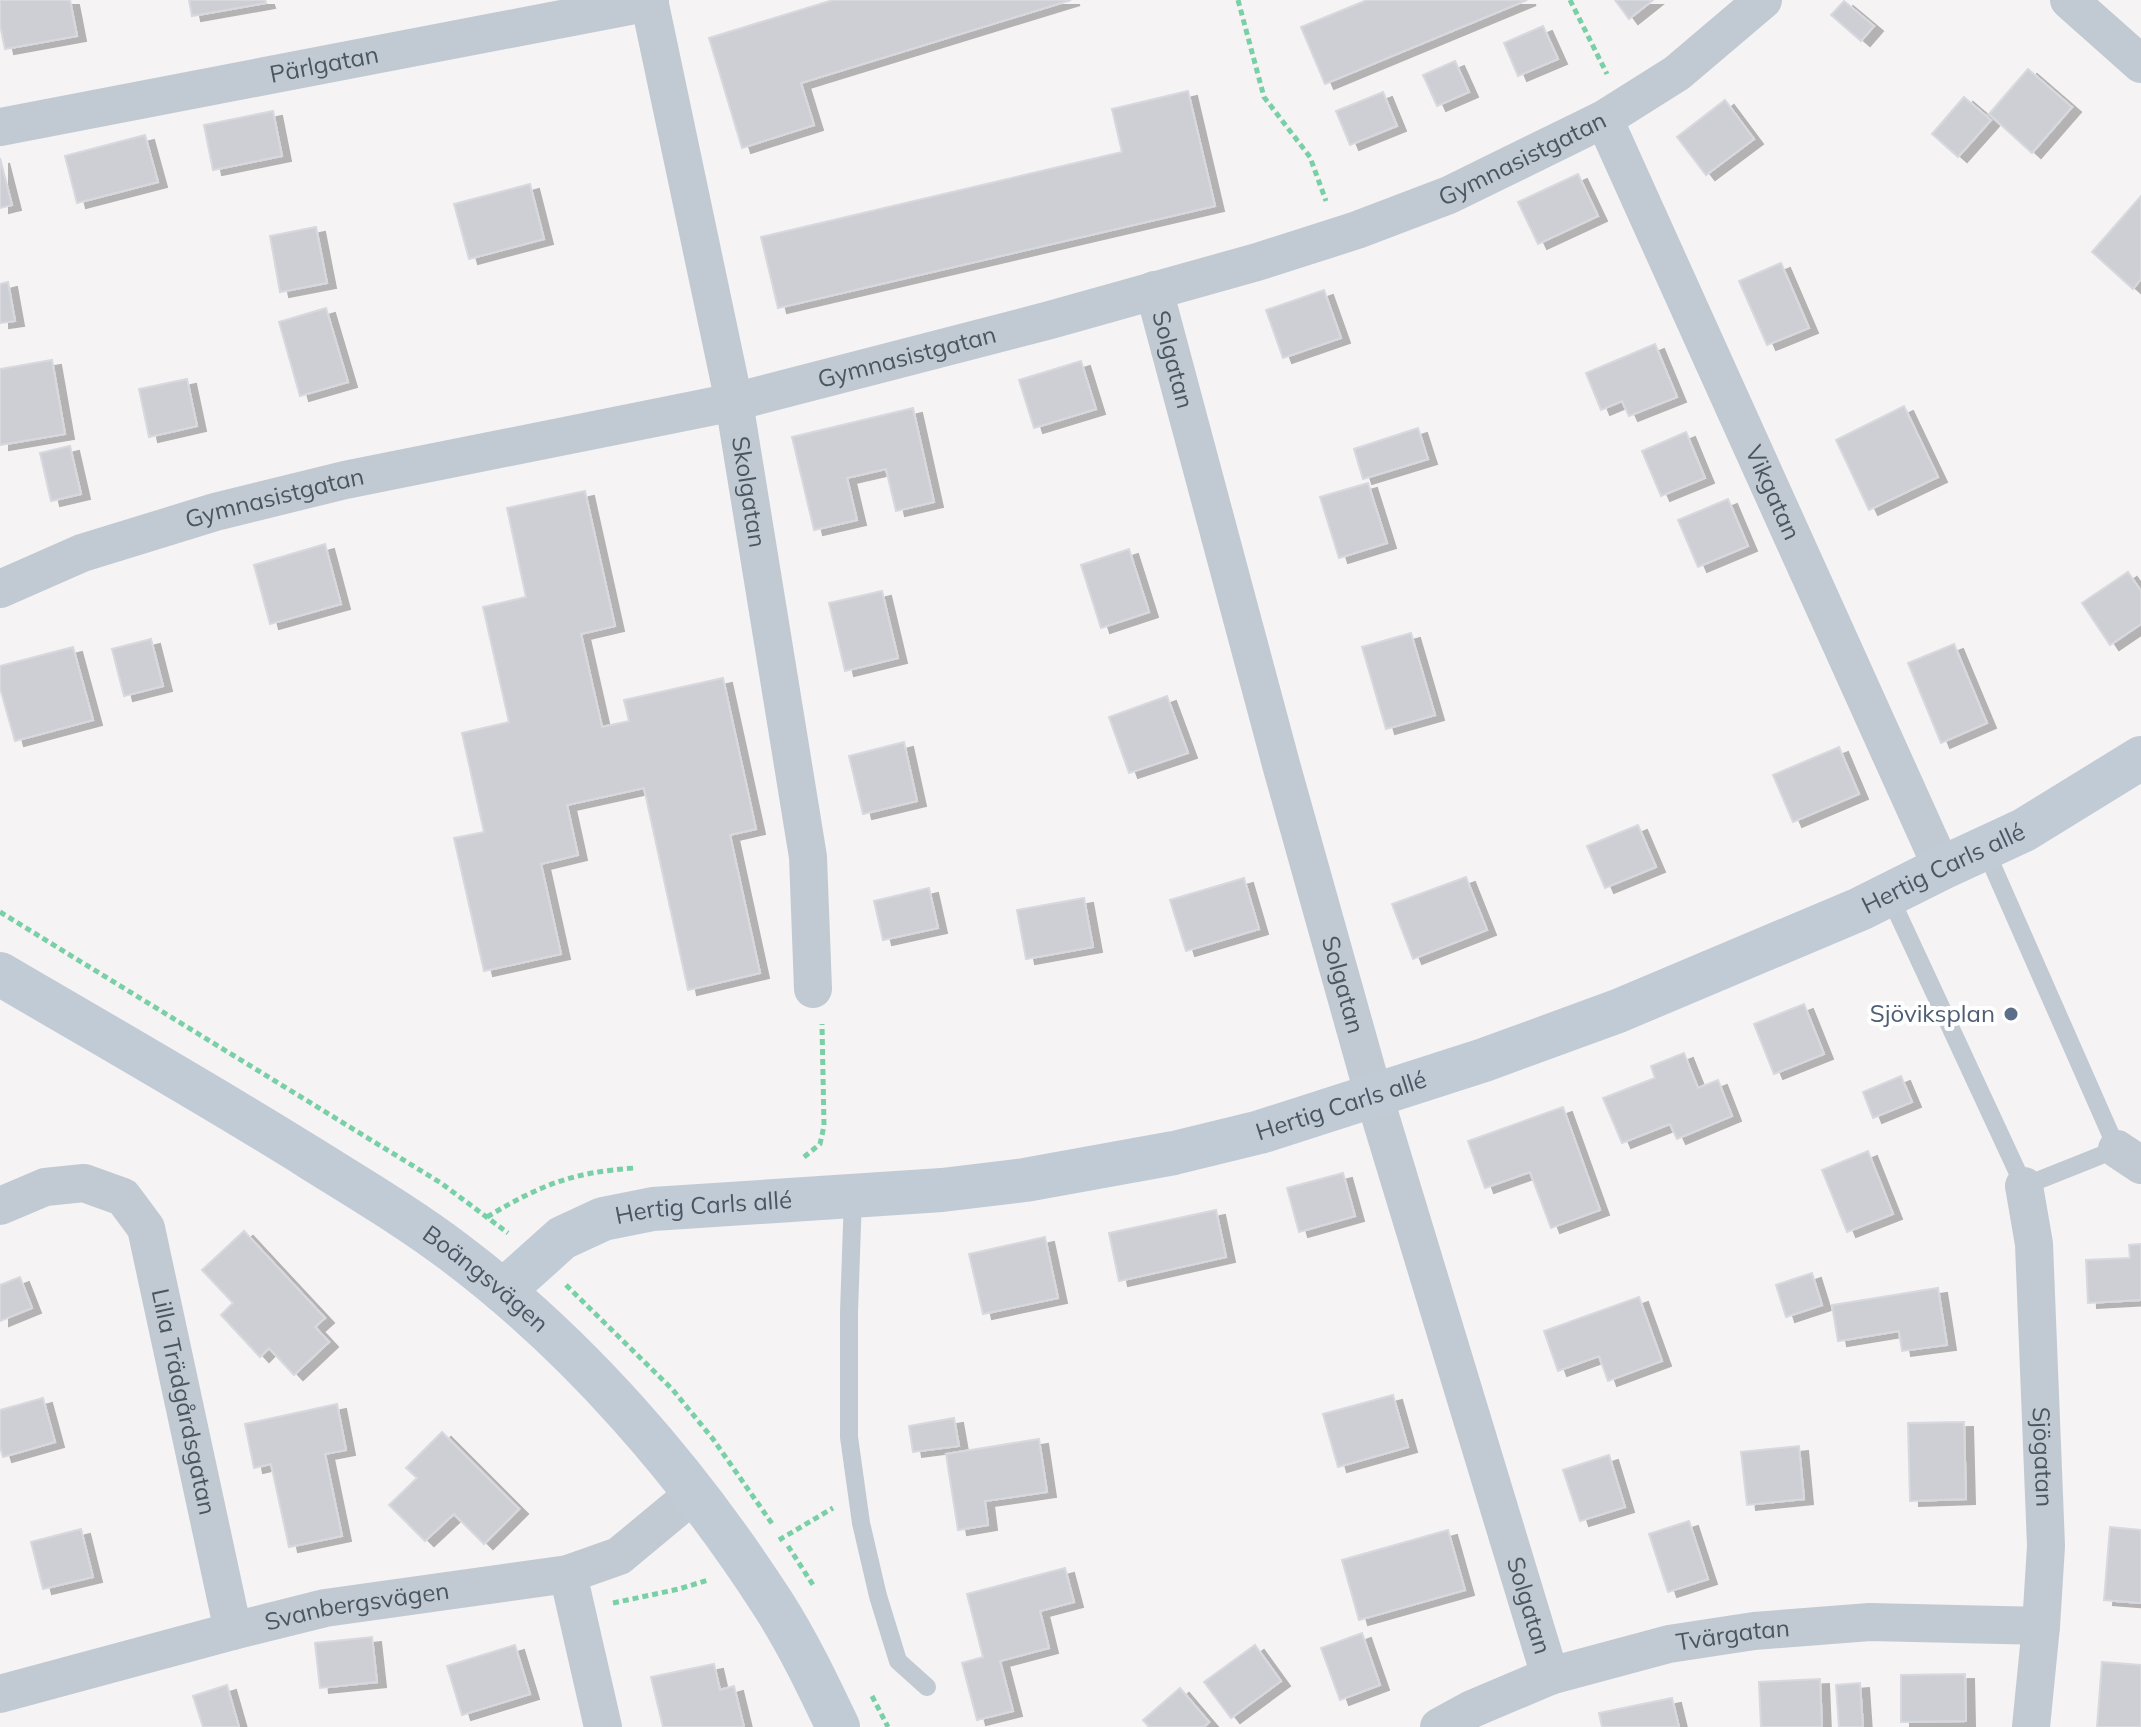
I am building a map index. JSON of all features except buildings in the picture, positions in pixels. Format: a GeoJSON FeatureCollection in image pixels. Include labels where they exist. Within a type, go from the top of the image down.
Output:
{"type":"FeatureCollection","features":[{"type":"Feature","properties":{"kind":"street","name":"Gymnasistgatan"},"geometry":{"type":"LineString","coordinates":[[0,589],[82,553],[215,512],[345,480],[734,402],[1035,324],[1339,236],[1449,195],[1614,113],[1677,73],[1763,0]]}},
{"type":"Feature","properties":{"kind":"street"},"geometry":{"type":"LineString","coordinates":[[2069,0],[2141,64]]}},
{"type":"Feature","properties":{"kind":"street","name":"Pärlgatan"},"geometry":{"type":"LineString","coordinates":[[0,127],[650,1]]}},
{"type":"Feature","properties":{"kind":"street","name":"Skolgatan"},"geometry":{"type":"LineString","coordinates":[[650,1],[734,402],[808,857],[813,989]]}},
{"type":"Feature","properties":{"kind":"street","name":"Vikgatan"},"geometry":{"type":"LineString","coordinates":[[1614,113],[1942,868]]}},
{"type":"Feature","properties":{"kind":"street","name":"Solgatan"},"geometry":{"type":"LineString","coordinates":[[1154,290],[1374,1096],[1550,1676]]}},
{"type":"Feature","properties":{"kind":"street","name":"Hertig Carls allé"},"geometry":{"type":"LineString","coordinates":[[503,1291],[562,1238],[603,1219],[653,1209],[942,1190],[1025,1180],[1174,1153],[1260,1132],[1374,1096],[1618,1011],[1860,909],[2024,830],[2141,758]]}},
{"type":"Feature","properties":{"kind":"street","name":"Boängsvägen"},"geometry":{"type":"LineString","coordinates":[[0,974],[252,1121],[364,1191],[452,1250],[503,1291],[583,1366],[695,1493],[773,1605],[809,1667],[838,1727]]}},
{"type":"Feature","properties":{"kind":"street","name":"Lilla Trädgårdsgatan"},"geometry":{"type":"LineString","coordinates":[[0,1206],[45,1187],[84,1183],[123,1197],[146,1228],[233,1631]]}},
{"type":"Feature","properties":{"kind":"street","name":"Sjögatan"},"geometry":{"type":"LineString","coordinates":[[2024,1186],[2034,1244],[2046,1530],[2031,1727]]}},
{"type":"Feature","properties":{"kind":"street","name":"Svanbergsvägen"},"geometry":{"type":"LineString","coordinates":[[0,1694],[325,1608],[568,1574],[619,1556],[695,1493]]}},
{"type":"Feature","properties":{"kind":"street"},"geometry":{"type":"LineString","coordinates":[[568,1574],[603,1727]]}},
{"type":"Feature","properties":{"kind":"street","name":"Tvärgatan"},"geometry":{"type":"LineString","coordinates":[[1439,1727],[1472,1709],[1550,1676],[1669,1644],[1754,1631],[1870,1622],[2041,1626]]}},
{"type":"Feature","properties":{"kind":"lane"},"geometry":{"type":"LineString","coordinates":[[1889,895],[2024,1186],[2129,1157],[1985,848]]}},
{"type":"Feature","properties":{"kind":"lane"},"geometry":{"type":"LineString","coordinates":[[853,1196],[849,1437],[861,1523],[878,1596],[898,1661],[927,1687]]}},
{"type":"Feature","properties":{"kind":"path"},"geometry":{"type":"LineString","coordinates":[[1238,0],[1264,97],[1310,157],[1339,236]]}},
{"type":"Feature","properties":{"kind":"path"},"geometry":{"type":"LineString","coordinates":[[1570,0],[1614,113]]}},
{"type":"Feature","properties":{"kind":"path"},"geometry":{"type":"LineString","coordinates":[[795,1161],[810,1154],[820,1144],[824,1126],[822,1006],[813,989]]}},
{"type":"Feature","properties":{"kind":"path"},"geometry":{"type":"LineString","coordinates":[[487,1217],[529,1193],[565,1179],[594,1172],[648,1168]]}},
{"type":"Feature","properties":{"kind":"place","name":"Sjöviksplan"},"geometry":{"type":"Point","coordinates":[2011,1014]}}]}
